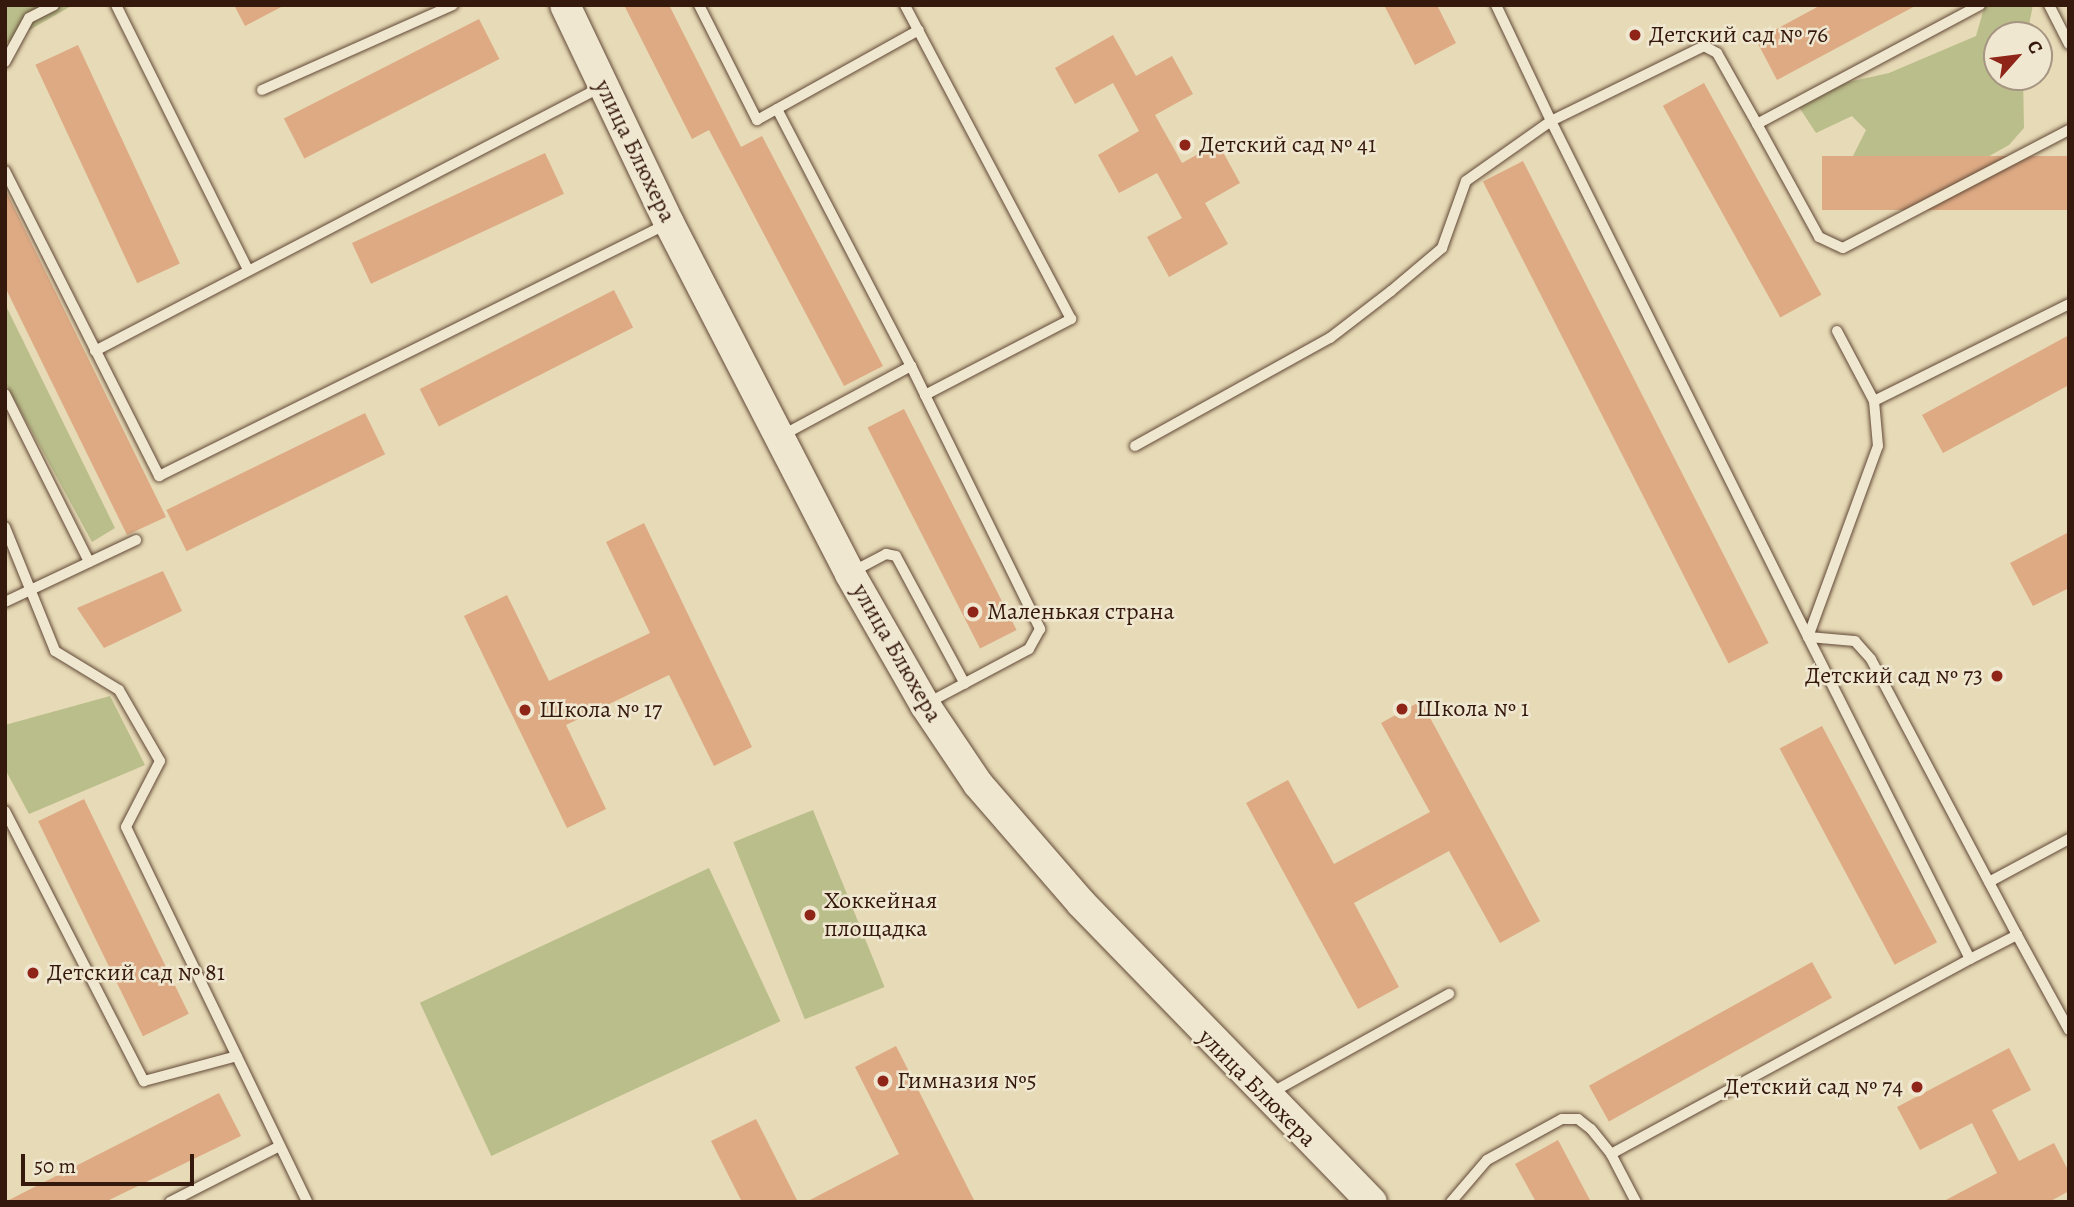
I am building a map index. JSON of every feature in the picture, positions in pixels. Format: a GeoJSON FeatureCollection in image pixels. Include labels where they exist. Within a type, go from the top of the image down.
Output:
{"type":"FeatureCollection","features":[{"type":"Feature","properties":{"kind":"street","name":"улица Блюхера"},"geometry":{"type":"LineString","coordinates":[[565,5],[669,223],[850,573],[925,705],[978,784],[1081,903],[1265,1096],[1372,1202]]}},
{"type":"Feature","properties":{"kind":"lane"},"geometry":{"type":"LineString","coordinates":[[5,62],[29,18],[54,5]]}},
{"type":"Feature","properties":{"kind":"lane"},"geometry":{"type":"LineString","coordinates":[[116,5],[248,270]]}},
{"type":"Feature","properties":{"kind":"lane"},"geometry":{"type":"LineString","coordinates":[[262,90],[453,5]]}},
{"type":"Feature","properties":{"kind":"lane"},"geometry":{"type":"LineString","coordinates":[[699,5],[757,120],[919,30]]}},
{"type":"Feature","properties":{"kind":"lane"},"geometry":{"type":"LineString","coordinates":[[905,5],[1071,319],[925,395]]}},
{"type":"Feature","properties":{"kind":"lane"},"geometry":{"type":"LineString","coordinates":[[1496,5],[1551,121],[1970,960]]}},
{"type":"Feature","properties":{"kind":"lane"},"geometry":{"type":"LineString","coordinates":[[1757,124],[1980,5]]}},
{"type":"Feature","properties":{"kind":"lane"},"geometry":{"type":"LineString","coordinates":[[2049,5],[2069,44]]}},
{"type":"Feature","properties":{"kind":"lane"},"geometry":{"type":"LineString","coordinates":[[1135,446],[1331,338],[1442,248],[1466,181],[1551,121],[1704,46],[1727,67],[1819,237],[1843,248],[2069,130]]}},
{"type":"Feature","properties":{"kind":"lane"},"geometry":{"type":"LineString","coordinates":[[95,351],[604,86]]}},
{"type":"Feature","properties":{"kind":"lane"},"geometry":{"type":"LineString","coordinates":[[777,109],[911,366],[1040,629],[1029,649],[925,705]]}},
{"type":"Feature","properties":{"kind":"lane"},"geometry":{"type":"LineString","coordinates":[[5,171],[159,476],[669,223]]}},
{"type":"Feature","properties":{"kind":"lane"},"geometry":{"type":"LineString","coordinates":[[1874,401],[2069,304]]}},
{"type":"Feature","properties":{"kind":"lane"},"geometry":{"type":"LineString","coordinates":[[1808,637],[1878,446],[1874,401],[1837,331]]}},
{"type":"Feature","properties":{"kind":"lane"},"geometry":{"type":"LineString","coordinates":[[781,436],[911,366]]}},
{"type":"Feature","properties":{"kind":"lane"},"geometry":{"type":"LineString","coordinates":[[5,394],[89,562]]}},
{"type":"Feature","properties":{"kind":"lane"},"geometry":{"type":"LineString","coordinates":[[5,527],[34,588],[55,651],[118,690],[160,761],[126,827],[307,1202]]}},
{"type":"Feature","properties":{"kind":"lane"},"geometry":{"type":"LineString","coordinates":[[5,601],[136,540]]}},
{"type":"Feature","properties":{"kind":"lane"},"geometry":{"type":"LineString","coordinates":[[850,573],[886,554],[896,555],[965,684]]}},
{"type":"Feature","properties":{"kind":"lane"},"geometry":{"type":"LineString","coordinates":[[1808,637],[1855,641],[1864,649],[2069,1030]]}},
{"type":"Feature","properties":{"kind":"lane"},"geometry":{"type":"LineString","coordinates":[[5,811],[144,1081],[237,1056]]}},
{"type":"Feature","properties":{"kind":"lane"},"geometry":{"type":"LineString","coordinates":[[1989,882],[2069,839]]}},
{"type":"Feature","properties":{"kind":"lane"},"geometry":{"type":"LineString","coordinates":[[1611,1154],[2017,935]]}},
{"type":"Feature","properties":{"kind":"lane"},"geometry":{"type":"LineString","coordinates":[[1265,1096],[1449,995]]}},
{"type":"Feature","properties":{"kind":"lane"},"geometry":{"type":"LineString","coordinates":[[1451,1202],[1487,1160],[1562,1119],[1578,1119],[1591,1129],[1611,1154],[1636,1202]]}},
{"type":"Feature","properties":{"kind":"lane"},"geometry":{"type":"LineString","coordinates":[[170,1202],[280,1146]]}},
{"type":"Feature","properties":{"kind":"green space"},"geometry":{"type":"Polygon","coordinates":[[[5,5],[73,5],[5,44],[5,5]]]}},
{"type":"Feature","properties":{"kind":"green space"},"geometry":{"type":"Polygon","coordinates":[[[1985,5],[2033,5],[2030,21],[1983,21],[1983,91],[2023,91],[2024,128],[2009,145],[1925,192],[1868,189],[1851,160],[1866,130],[1852,116],[1816,133],[1799,107],[1844,83],[1889,73],[1976,36],[1985,5]]]}},
{"type":"Feature","properties":{"kind":"green space"},"geometry":{"type":"Polygon","coordinates":[[[5,304],[115,528],[92,542],[5,382],[5,304]]]}},
{"type":"Feature","properties":{"kind":"green space"},"geometry":{"type":"Polygon","coordinates":[[[110,696],[145,765],[29,814],[5,769],[5,725],[110,696]]]}},
{"type":"Feature","properties":{"kind":"green space","name":"Хоккейная площадка"},"geometry":{"type":"Polygon","coordinates":[[[813,810],[885,987],[805,1019],[733,842],[813,810]]]}},
{"type":"Feature","properties":{"kind":"green space"},"geometry":{"type":"Polygon","coordinates":[[[709,868],[780,1021],[491,1156],[420,1003],[709,868]]]}},
{"type":"Feature","properties":{"kind":"building"},"geometry":{"type":"Polygon","coordinates":[[[234,5],[285,5],[245,26],[234,5]]]}},
{"type":"Feature","properties":{"kind":"building"},"geometry":{"type":"Polygon","coordinates":[[[624,5],[669,5],[741,147],[762,136],[883,366],[844,386],[709,130],[692,139],[624,5]]]}},
{"type":"Feature","properties":{"kind":"building"},"geometry":{"type":"Polygon","coordinates":[[[1384,5],[1437,5],[1456,43],[1415,65],[1384,5]]]}},
{"type":"Feature","properties":{"kind":"building"},"geometry":{"type":"Polygon","coordinates":[[[1821,5],[1917,5],[1777,80],[1756,40],[1821,5]]]}},
{"type":"Feature","properties":{"kind":"building"},"geometry":{"type":"Polygon","coordinates":[[[479,19],[499,59],[304,159],[284,118],[479,19]]]}},
{"type":"Feature","properties":{"kind":"building"},"geometry":{"type":"Polygon","coordinates":[[[1113,35],[1136,76],[1172,56],[1193,94],[1155,115],[1182,163],[1218,143],[1240,183],[1205,203],[1228,244],[1169,277],[1147,237],[1182,218],[1157,173],[1119,193],[1098,155],[1139,131],[1113,83],[1075,104],[1055,68],[1113,35]]]}},
{"type":"Feature","properties":{"kind":"building"},"geometry":{"type":"Polygon","coordinates":[[[78,45],[180,263],[137,283],[35,65],[78,45]]]}},
{"type":"Feature","properties":{"kind":"building"},"geometry":{"type":"Polygon","coordinates":[[[1704,83],[1821,295],[1780,317],[1663,106],[1704,83]]]}},
{"type":"Feature","properties":{"kind":"building"},"geometry":{"type":"Polygon","coordinates":[[[545,153],[564,194],[371,284],[352,243],[545,153]]]}},
{"type":"Feature","properties":{"kind":"building"},"geometry":{"type":"Polygon","coordinates":[[[1822,156],[2069,156],[2069,210],[1822,210],[1822,156]]]}},
{"type":"Feature","properties":{"kind":"building"},"geometry":{"type":"Polygon","coordinates":[[[1523,161],[1769,643],[1729,663],[1483,181],[1523,161]]]}},
{"type":"Feature","properties":{"kind":"building"},"geometry":{"type":"Polygon","coordinates":[[[5,189],[166,517],[127,535],[5,287],[5,189]]]}},
{"type":"Feature","properties":{"kind":"building"},"geometry":{"type":"Polygon","coordinates":[[[614,290],[633,327],[439,426],[420,389],[614,290]]]}},
{"type":"Feature","properties":{"kind":"building"},"geometry":{"type":"Polygon","coordinates":[[[2069,335],[2069,385],[1943,453],[1922,415],[2069,335]]]}},
{"type":"Feature","properties":{"kind":"building"},"geometry":{"type":"Polygon","coordinates":[[[904,409],[1017,630],[980,649],[867,428],[904,409]]]}},
{"type":"Feature","properties":{"kind":"building"},"geometry":{"type":"Polygon","coordinates":[[[365,413],[385,454],[187,551],[166,510],[365,413]]]}},
{"type":"Feature","properties":{"kind":"building"},"geometry":{"type":"Polygon","coordinates":[[[644,523],[752,747],[714,766],[669,675],[566,725],[606,809],[567,828],[464,616],[507,595],[549,681],[650,633],[606,542],[644,523]]]}},
{"type":"Feature","properties":{"kind":"building"},"geometry":{"type":"Polygon","coordinates":[[[2069,532],[2069,588],[2033,606],[2010,563],[2069,532]]]}},
{"type":"Feature","properties":{"kind":"building"},"geometry":{"type":"Polygon","coordinates":[[[163,571],[182,611],[104,648],[77,608],[163,571]]]}},
{"type":"Feature","properties":{"kind":"building"},"geometry":{"type":"Polygon","coordinates":[[[1421,701],[1540,921],[1500,943],[1449,851],[1354,903],[1399,987],[1358,1009],[1246,803],[1288,780],[1334,864],[1430,812],[1381,723],[1421,701]]]}},
{"type":"Feature","properties":{"kind":"building"},"geometry":{"type":"Polygon","coordinates":[[[1822,726],[1937,942],[1895,965],[1780,749],[1822,726]]]}},
{"type":"Feature","properties":{"kind":"building"},"geometry":{"type":"Polygon","coordinates":[[[84,799],[189,1014],[143,1036],[38,821],[84,799]]]}},
{"type":"Feature","properties":{"kind":"building"},"geometry":{"type":"Polygon","coordinates":[[[1812,962],[1832,998],[1609,1121],[1589,1086],[1812,962]]]}},
{"type":"Feature","properties":{"kind":"building"},"geometry":{"type":"Polygon","coordinates":[[[896,1046],[975,1202],[806,1202],[899,1154],[855,1067],[896,1046]]]}},
{"type":"Feature","properties":{"kind":"building"},"geometry":{"type":"Polygon","coordinates":[[[2009,1048],[2031,1090],[1992,1110],[2019,1161],[2054,1143],[2069,1172],[2069,1191],[2049,1202],[1942,1202],[1997,1173],[1972,1123],[1920,1150],[1897,1107],[2009,1048]]]}},
{"type":"Feature","properties":{"kind":"building"},"geometry":{"type":"Polygon","coordinates":[[[219,1093],[241,1136],[105,1202],[5,1202],[219,1093]]]}},
{"type":"Feature","properties":{"kind":"building"},"geometry":{"type":"Polygon","coordinates":[[[756,1119],[798,1202],[742,1202],[711,1141],[756,1119]]]}},
{"type":"Feature","properties":{"kind":"building"},"geometry":{"type":"Polygon","coordinates":[[[1558,1140],[1591,1202],[1536,1202],[1515,1164],[1558,1140]]]}},
{"type":"Feature","properties":{"kind":"place","name":"Детский сад № 76"},"geometry":{"type":"Point","coordinates":[1635,35]}},
{"type":"Feature","properties":{"kind":"place","name":"Детский сад № 41"},"geometry":{"type":"Point","coordinates":[1185,145]}},
{"type":"Feature","properties":{"kind":"place","name":"Маленькая страна"},"geometry":{"type":"Point","coordinates":[973,612]}},
{"type":"Feature","properties":{"kind":"place","name":"Детский сад № 73"},"geometry":{"type":"Point","coordinates":[1997,676]}},
{"type":"Feature","properties":{"kind":"place","name":"Школа № 1"},"geometry":{"type":"Point","coordinates":[1402,709]}},
{"type":"Feature","properties":{"kind":"place","name":"Школа № 17"},"geometry":{"type":"Point","coordinates":[525,710]}},
{"type":"Feature","properties":{"kind":"place","name":"Хоккейная площадка"},"geometry":{"type":"Point","coordinates":[810,915]}},
{"type":"Feature","properties":{"kind":"place","name":"Детский сад № 81"},"geometry":{"type":"Point","coordinates":[33,973]}},
{"type":"Feature","properties":{"kind":"place","name":"Гимназия №5"},"geometry":{"type":"Point","coordinates":[883,1081]}},
{"type":"Feature","properties":{"kind":"place","name":"Детский сад № 74"},"geometry":{"type":"Point","coordinates":[1917,1087]}}]}
